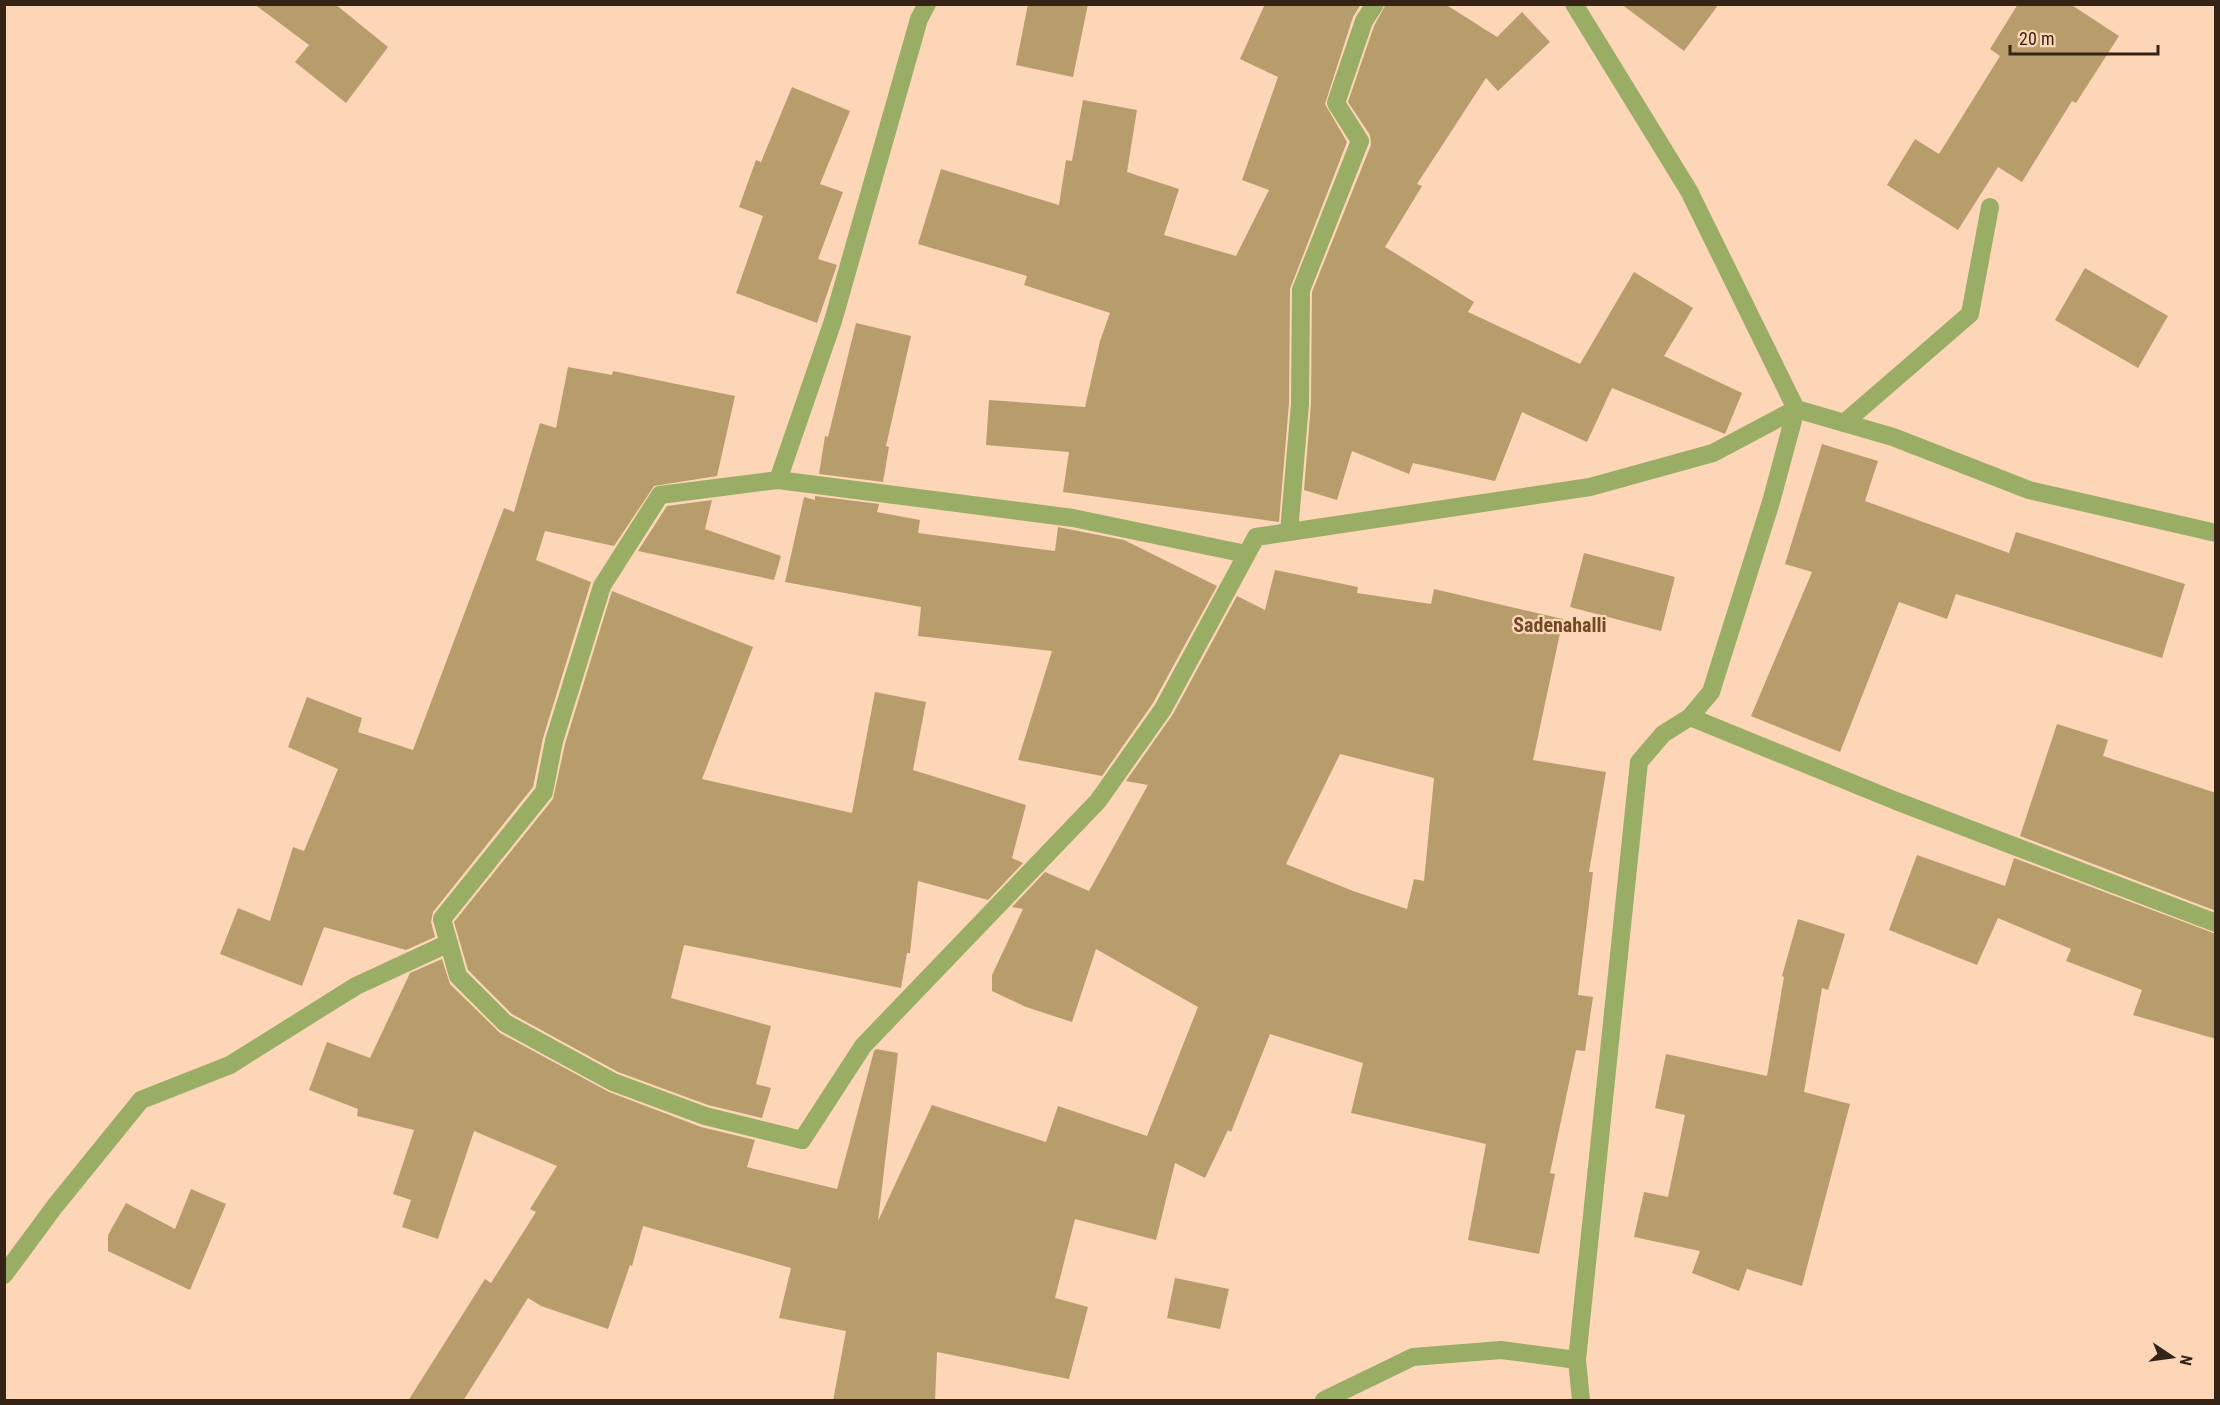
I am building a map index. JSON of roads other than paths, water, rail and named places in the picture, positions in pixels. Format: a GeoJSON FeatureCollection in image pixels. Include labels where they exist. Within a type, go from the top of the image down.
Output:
{"type":"FeatureCollection","features":[{"type":"Feature","properties":{"kind":"street"},"geometry":{"type":"LineString","coordinates":[[778,480],[833,321],[919,19],[927,4]]}},
{"type":"Feature","properties":{"kind":"street"},"geometry":{"type":"LineString","coordinates":[[1290,532],[1300,404],[1301,290],[1360,141],[1336,103],[1364,21],[1375,4]]}},
{"type":"Feature","properties":{"kind":"street"},"geometry":{"type":"LineString","coordinates":[[1574,4],[1689,191],[1796,409],[1771,502],[1711,692],[1690,717],[1663,734],[1639,762],[1577,1360],[1581,1401]]}},
{"type":"Feature","properties":{"kind":"street"},"geometry":{"type":"LineString","coordinates":[[1844,423],[1970,314],[1990,207]]}},
{"type":"Feature","properties":{"kind":"street"},"geometry":{"type":"LineString","coordinates":[[1246,554],[1073,518],[778,480],[660,495],[602,586],[555,741],[544,792],[442,919],[458,976],[505,1023],[613,1082],[705,1116],[802,1140],[863,1046],[1098,801],[1162,709],[1256,537],[1590,487],[1713,453],[1796,409],[1893,436],[2029,490],[2216,533]]}},
{"type":"Feature","properties":{"kind":"street"},"geometry":{"type":"LineString","coordinates":[[1690,717],[1896,801],[2216,923]]}},
{"type":"Feature","properties":{"kind":"street"},"geometry":{"type":"LineString","coordinates":[[4,1275],[55,1206],[141,1100],[230,1065],[356,986],[449,944]]}},
{"type":"Feature","properties":{"kind":"street"},"geometry":{"type":"LineString","coordinates":[[1324,1401],[1413,1357],[1501,1350],[1577,1360]]}},
{"type":"Feature","properties":{"kind":"district","name":"Sadenahalli"},"geometry":{"type":"Point","coordinates":[1560,625]}}]}
